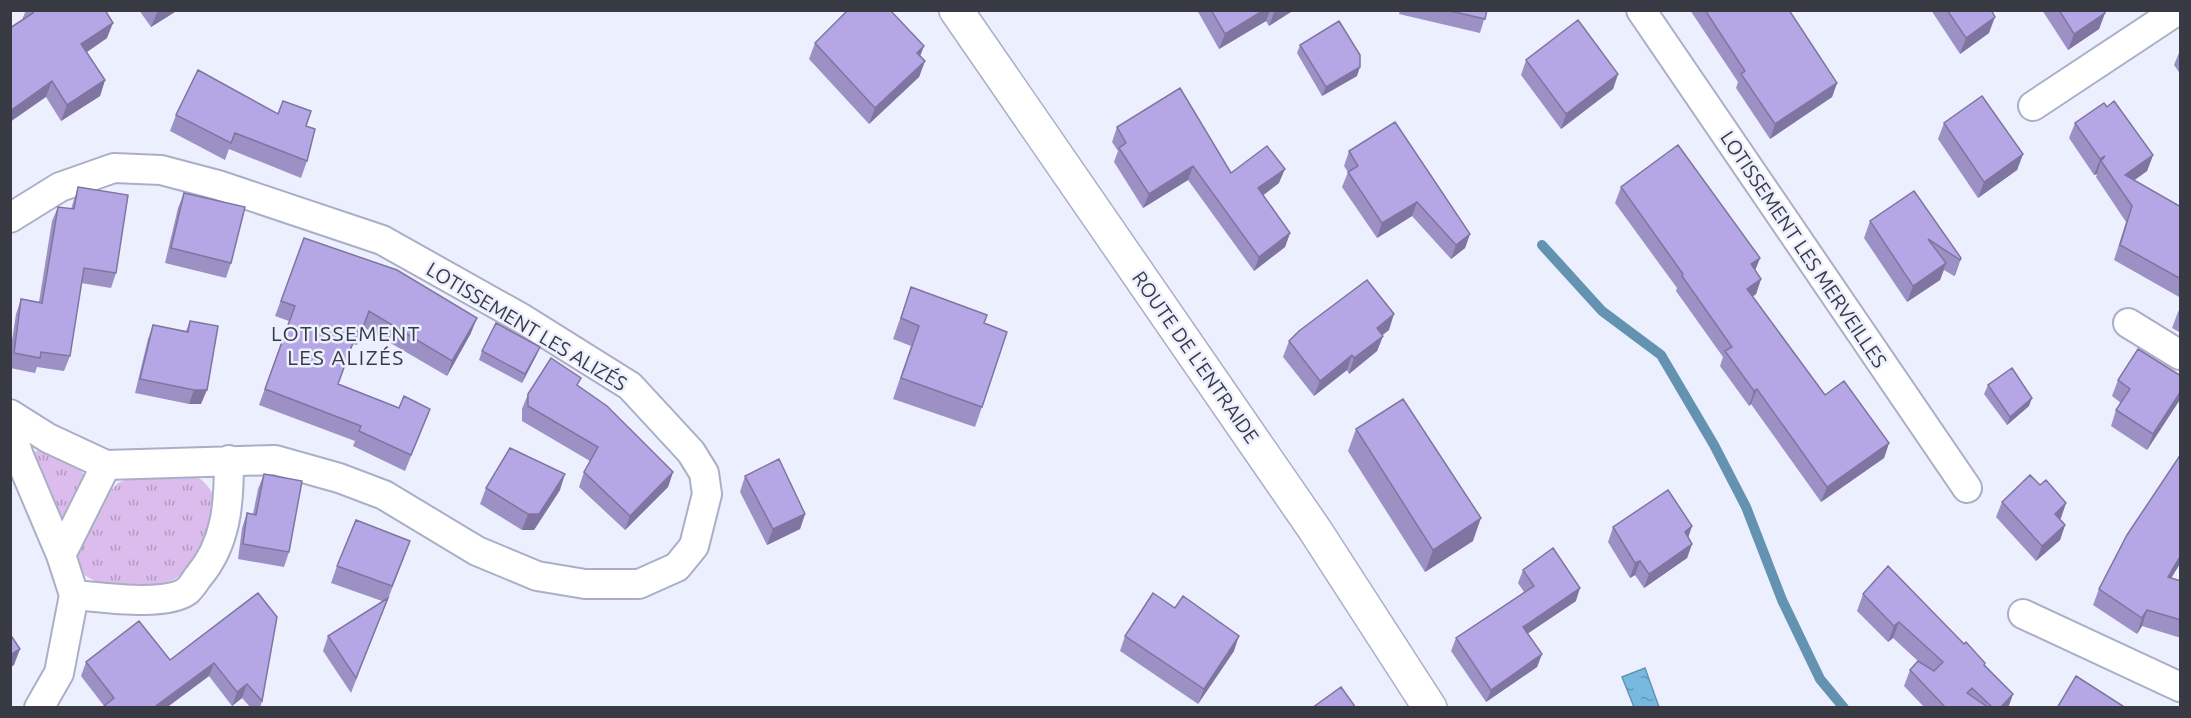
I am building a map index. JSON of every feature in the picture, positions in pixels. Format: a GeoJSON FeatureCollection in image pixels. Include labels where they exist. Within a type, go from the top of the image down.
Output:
{"type":"FeatureCollection","features":[{"type":"Feature","properties":{"kind":"street","name":"ROUTE DE L'ENTRAIDE"},"geometry":{"type":"LineString","coordinates":[[956,10],[1315,530],[1430,708]]}},
{"type":"Feature","properties":{"kind":"street","name":"LOTISSEMENT LES MERVEILLES"},"geometry":{"type":"LineString","coordinates":[[1641,10],[1967,488]]}},
{"type":"Feature","properties":{"kind":"street"},"geometry":{"type":"LineString","coordinates":[[2033,106],[2178,10]]}},
{"type":"Feature","properties":{"kind":"street","name":"LOTISSEMENT LES ALIZÉS"},"geometry":{"type":"LineString","coordinates":[[10,218],[60,187],[114,168],[161,170],[218,185],[382,240],[523,319],[630,386],[691,452],[704,472],[707,494],[694,546],[677,567],[639,585],[585,584],[537,576],[477,552],[384,495],[339,478],[275,460],[106,465],[48,438],[10,414]]}},
{"type":"Feature","properties":{"kind":"street"},"geometry":{"type":"LineString","coordinates":[[2128,323],[2181,355]]}},
{"type":"Feature","properties":{"kind":"street"},"geometry":{"type":"LineString","coordinates":[[10,428],[61,555],[74,595],[59,673],[39,708]]}},
{"type":"Feature","properties":{"kind":"street"},"geometry":{"type":"LineString","coordinates":[[74,595],[158,600],[187,592],[210,563],[219,539],[229,502],[229,460]]}},
{"type":"Feature","properties":{"kind":"street"},"geometry":{"type":"LineString","coordinates":[[61,555],[106,465]]}},
{"type":"Feature","properties":{"kind":"street"},"geometry":{"type":"LineString","coordinates":[[2023,614],[2181,687]]}},
{"type":"Feature","properties":{"kind":"street"},"geometry":{"type":"LineString","coordinates":[[2173,708],[2181,695]]}},
{"type":"Feature","properties":{"kind":"green space"},"geometry":{"type":"Polygon","coordinates":[[[38,450],[78,468],[85,475],[85,484],[63,519],[56,521],[30,455],[38,450]]]}},
{"type":"Feature","properties":{"kind":"green space"},"geometry":{"type":"Polygon","coordinates":[[[187,472],[209,487],[214,500],[207,535],[195,558],[182,574],[157,585],[124,589],[107,587],[82,574],[78,555],[84,534],[104,498],[118,483],[142,473],[187,472]]]}},
{"type":"Feature","properties":{"kind":"water"},"geometry":{"type":"Polygon","coordinates":[[[1645,668],[1659,707],[1634,707],[1622,677],[1645,668]]]}},
{"type":"Feature","properties":{"kind":"building"},"geometry":{"type":"Polygon","coordinates":[[[31,10],[105,10],[113,23],[81,44],[105,80],[67,105],[52,81],[10,111],[10,28],[33,13],[31,10]]]}},
{"type":"Feature","properties":{"kind":"building"},"geometry":{"type":"Polygon","coordinates":[[[848,10],[890,10],[924,46],[917,53],[925,61],[875,108],[815,43],[848,10]]]}},
{"type":"Feature","properties":{"kind":"building"},"geometry":{"type":"Polygon","coordinates":[[[1211,10],[1264,10],[1225,34],[1211,10]]]}},
{"type":"Feature","properties":{"kind":"building"},"geometry":{"type":"Polygon","coordinates":[[[1446,10],[1487,10],[1485,19],[1446,10]]]}},
{"type":"Feature","properties":{"kind":"building"},"geometry":{"type":"Polygon","coordinates":[[[1705,10],[1789,10],[1837,83],[1775,124],[1741,74],[1745,71],[1705,10]]]}},
{"type":"Feature","properties":{"kind":"building"},"geometry":{"type":"Polygon","coordinates":[[[1947,10],[1991,10],[1995,17],[1966,38],[1947,10]]]}},
{"type":"Feature","properties":{"kind":"building"},"geometry":{"type":"Polygon","coordinates":[[[2059,10],[2103,10],[2105,13],[2074,34],[2059,10]]]}},
{"type":"Feature","properties":{"kind":"building"},"geometry":{"type":"Polygon","coordinates":[[[1578,20],[1618,74],[1566,114],[1526,60],[1578,20]]]}},
{"type":"Feature","properties":{"kind":"building"},"geometry":{"type":"Polygon","coordinates":[[[1339,21],[1360,55],[1360,67],[1326,87],[1300,45],[1339,21]]]}},
{"type":"Feature","properties":{"kind":"building"},"geometry":{"type":"Polygon","coordinates":[[[198,70],[278,114],[283,101],[311,111],[306,126],[315,129],[307,161],[235,133],[231,143],[176,115],[198,70]]]}},
{"type":"Feature","properties":{"kind":"building"},"geometry":{"type":"Polygon","coordinates":[[[1180,88],[1231,173],[1267,146],[1285,169],[1258,188],[1290,233],[1259,257],[1193,166],[1149,194],[1119,148],[1126,143],[1117,127],[1180,88]]]}},
{"type":"Feature","properties":{"kind":"building"},"geometry":{"type":"Polygon","coordinates":[[[1982,96],[2023,154],[1984,182],[1944,123],[1982,96]]]}},
{"type":"Feature","properties":{"kind":"building"},"geometry":{"type":"Polygon","coordinates":[[[2114,101],[2153,155],[2125,175],[2181,207],[2181,279],[2120,245],[2132,206],[2101,161],[2105,156],[2100,159],[2075,123],[2104,103],[2107,107],[2114,101]]]}},
{"type":"Feature","properties":{"kind":"building"},"geometry":{"type":"Polygon","coordinates":[[[1395,122],[1470,234],[1456,245],[1417,202],[1382,223],[1348,172],[1358,166],[1349,151],[1395,122]]]}},
{"type":"Feature","properties":{"kind":"building"},"geometry":{"type":"Polygon","coordinates":[[[1678,145],[1760,258],[1751,264],[1761,279],[1747,289],[1825,395],[1844,381],[1889,443],[1827,487],[1757,389],[1754,391],[1725,351],[1732,347],[1621,187],[1678,145]]]}},
{"type":"Feature","properties":{"kind":"building"},"geometry":{"type":"Polygon","coordinates":[[[78,187],[128,195],[116,273],[84,268],[70,356],[41,352],[40,358],[14,353],[21,299],[42,303],[58,207],[74,209],[78,187]]]}},
{"type":"Feature","properties":{"kind":"building"},"geometry":{"type":"Polygon","coordinates":[[[1914,191],[1961,258],[1960,260],[1928,239],[1946,263],[1913,286],[1870,221],[1914,191]]]}},
{"type":"Feature","properties":{"kind":"building"},"geometry":{"type":"Polygon","coordinates":[[[184,193],[245,207],[231,263],[171,248],[184,193]]]}},
{"type":"Feature","properties":{"kind":"building"},"geometry":{"type":"Polygon","coordinates":[[[304,238],[397,270],[477,318],[452,361],[369,311],[362,330],[358,329],[338,384],[399,408],[404,396],[430,409],[411,455],[359,431],[361,426],[265,389],[295,306],[281,301],[304,238]]]}},
{"type":"Feature","properties":{"kind":"building"},"geometry":{"type":"Polygon","coordinates":[[[1367,280],[1394,314],[1377,328],[1383,336],[1354,358],[1352,355],[1320,381],[1289,341],[1367,280]]]}},
{"type":"Feature","properties":{"kind":"building"},"geometry":{"type":"Polygon","coordinates":[[[911,287],[987,315],[984,323],[1007,332],[982,407],[901,378],[919,326],[901,318],[911,287]]]}},
{"type":"Feature","properties":{"kind":"building"},"geometry":{"type":"Polygon","coordinates":[[[190,321],[218,326],[207,390],[194,390],[140,379],[153,325],[188,332],[190,321]]]}},
{"type":"Feature","properties":{"kind":"building"},"geometry":{"type":"Polygon","coordinates":[[[496,323],[540,347],[525,374],[482,351],[496,323]]]}},
{"type":"Feature","properties":{"kind":"building"},"geometry":{"type":"Polygon","coordinates":[[[2138,349],[2181,376],[2181,391],[2153,434],[2116,410],[2130,389],[2118,380],[2138,349]]]}},
{"type":"Feature","properties":{"kind":"building"},"geometry":{"type":"Polygon","coordinates":[[[551,358],[581,378],[577,385],[607,406],[673,472],[630,516],[584,472],[598,447],[528,406],[528,394],[551,358]]]}},
{"type":"Feature","properties":{"kind":"building"},"geometry":{"type":"Polygon","coordinates":[[[2012,368],[2032,398],[2010,417],[1988,385],[2012,368]]]}},
{"type":"Feature","properties":{"kind":"building"},"geometry":{"type":"Polygon","coordinates":[[[1403,399],[1481,518],[1433,550],[1356,429],[1403,399]]]}},
{"type":"Feature","properties":{"kind":"building"},"geometry":{"type":"Polygon","coordinates":[[[510,448],[565,474],[539,514],[528,514],[486,488],[510,448]]]}},
{"type":"Feature","properties":{"kind":"building"},"geometry":{"type":"Polygon","coordinates":[[[2181,454],[2181,555],[2168,577],[2181,581],[2181,620],[2147,610],[2142,618],[2099,589],[2127,535],[2181,454]]]}},
{"type":"Feature","properties":{"kind":"building"},"geometry":{"type":"Polygon","coordinates":[[[779,459],[805,514],[773,529],[745,476],[779,459]]]}},
{"type":"Feature","properties":{"kind":"building"},"geometry":{"type":"Polygon","coordinates":[[[264,474],[302,481],[289,552],[243,544],[247,513],[256,515],[264,474]]]}},
{"type":"Feature","properties":{"kind":"building"},"geometry":{"type":"Polygon","coordinates":[[[2030,475],[2040,485],[2046,480],[2066,503],[2055,514],[2065,525],[2042,546],[2002,502],[2030,475]]]}},
{"type":"Feature","properties":{"kind":"building"},"geometry":{"type":"Polygon","coordinates":[[[1668,490],[1692,526],[1685,532],[1692,544],[1649,574],[1640,561],[1635,563],[1613,527],[1668,490]]]}},
{"type":"Feature","properties":{"kind":"building"},"geometry":{"type":"Polygon","coordinates":[[[356,520],[410,541],[392,586],[337,566],[356,520]]]}},
{"type":"Feature","properties":{"kind":"building"},"geometry":{"type":"Polygon","coordinates":[[[1553,548],[1580,588],[1523,627],[1542,654],[1491,690],[1456,638],[1534,586],[1523,570],[1553,548]]]}},
{"type":"Feature","properties":{"kind":"building"},"geometry":{"type":"Polygon","coordinates":[[[1888,566],[1964,644],[1966,642],[1985,663],[1984,665],[2013,694],[2000,708],[1993,708],[1972,688],[1967,693],[1989,708],[1946,708],[1910,670],[1918,661],[1934,671],[1943,662],[1899,622],[1894,626],[1863,594],[1888,566]]]}},
{"type":"Feature","properties":{"kind":"building"},"geometry":{"type":"Polygon","coordinates":[[[258,593],[277,617],[262,701],[247,684],[237,692],[214,663],[153,708],[102,708],[114,698],[86,662],[139,621],[170,660],[258,593]]]}},
{"type":"Feature","properties":{"kind":"building"},"geometry":{"type":"Polygon","coordinates":[[[1153,593],[1175,608],[1183,596],[1239,636],[1204,689],[1125,636],[1153,593]]]}},
{"type":"Feature","properties":{"kind":"building"},"geometry":{"type":"Polygon","coordinates":[[[388,598],[356,678],[328,636],[388,598]]]}},
{"type":"Feature","properties":{"kind":"building"},"geometry":{"type":"Polygon","coordinates":[[[10,634],[20,649],[10,655],[10,634]]]}},
{"type":"Feature","properties":{"kind":"building"},"geometry":{"type":"Polygon","coordinates":[[[2076,676],[2126,708],[2057,708],[2076,676]]]}},
{"type":"Feature","properties":{"kind":"building"},"geometry":{"type":"Polygon","coordinates":[[[1341,687],[1356,708],[1312,708],[1341,687]]]}},
{"type":"Feature","properties":{"kind":"waterway"},"geometry":{"type":"LineString","coordinates":[[1542,245],[1602,311],[1661,355],[1714,445],[1746,507],[1782,600],[1820,679],[1844,708]]}},
{"type":"Feature","properties":{"kind":"district","name":"LOTISSEMENT LES ALIZÉS"},"geometry":{"type":"Point","coordinates":[346,345]}}]}
